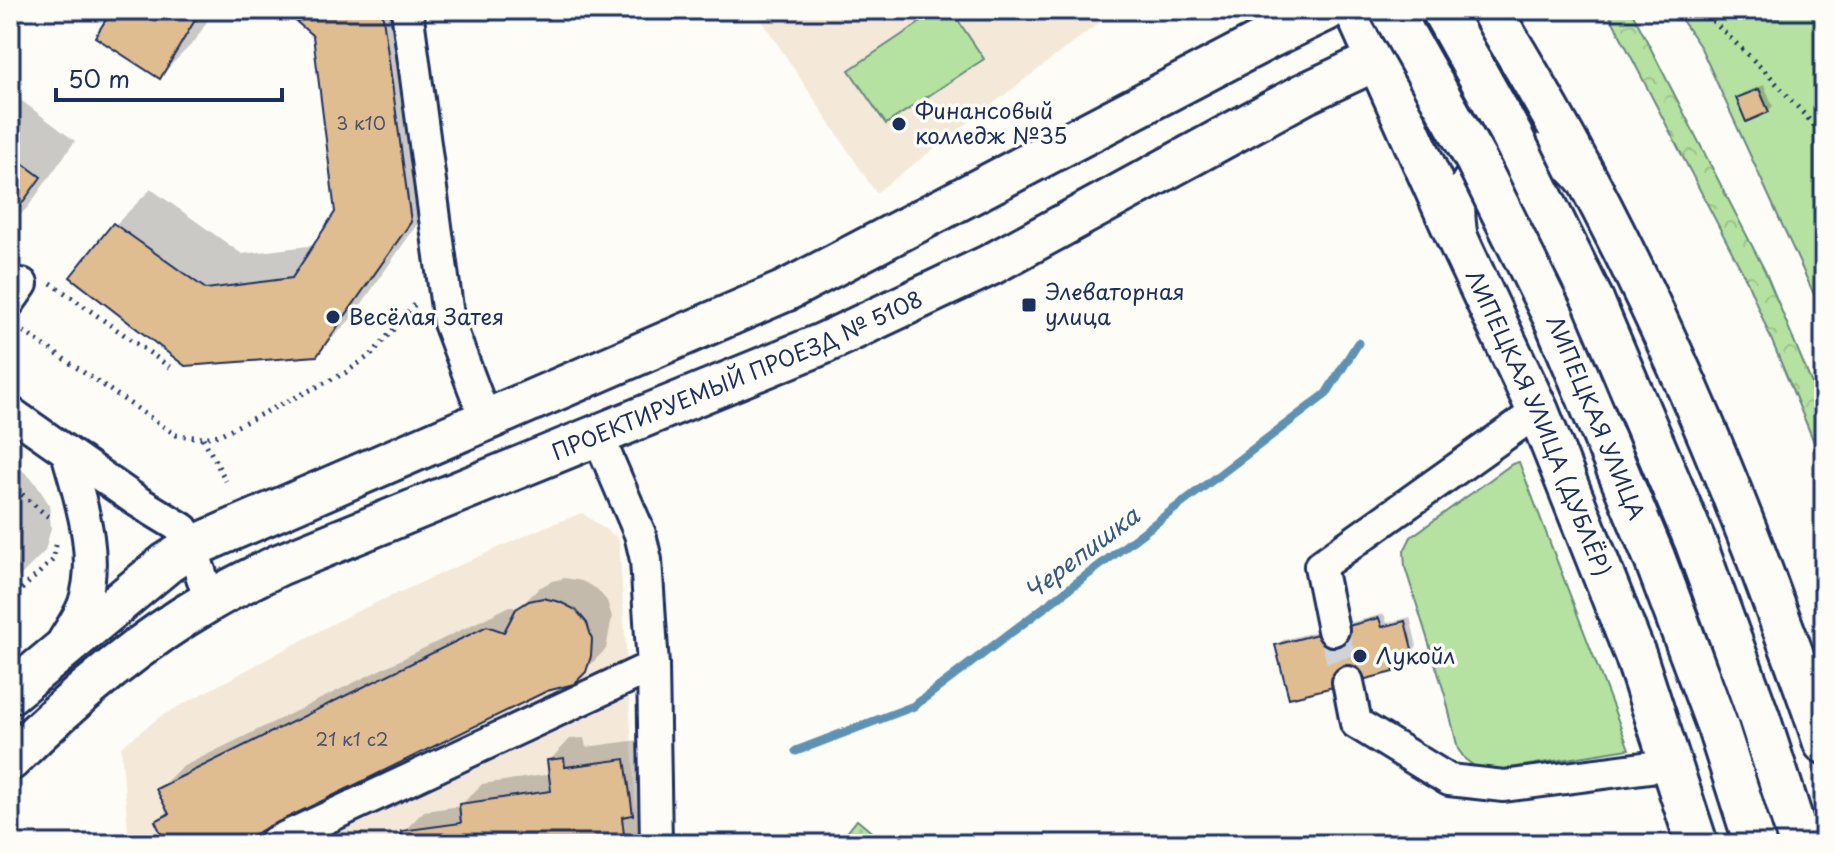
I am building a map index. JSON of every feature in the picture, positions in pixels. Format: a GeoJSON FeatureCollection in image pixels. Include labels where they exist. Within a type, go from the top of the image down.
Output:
{"type":"FeatureCollection","features":[{"type":"Feature","properties":{"kind":"main road"},"geometry":{"type":"LineString","coordinates":[[10,693],[167,563],[192,547],[785,291],[1327,10]]}},
{"type":"Feature","properties":{"kind":"main road","name":"ЛИПЕЦКАЯ УЛИЦА (ДУБЛЁР)"},"geometry":{"type":"LineString","coordinates":[[1355,10],[1538,411],[1636,657],[1697,844]]}},
{"type":"Feature","properties":{"kind":"main road","name":"ЛИПЕЦКАЯ УЛИЦА"},"geometry":{"type":"LineString","coordinates":[[1391,10],[1476,160],[1554,318],[1654,557],[1718,728],[1755,844]]}},
{"type":"Feature","properties":{"kind":"main road","name":"ЛИПЕЦКАЯ УЛИЦА"},"geometry":{"type":"LineString","coordinates":[[1442,10],[1512,136],[1593,300],[1695,541],[1759,717],[1800,844]]}},
{"type":"Feature","properties":{"kind":"main road","name":"ПРОЕКТИРУЕМЫЙ ПРОЕЗД № 5108"},"geometry":{"type":"LineString","coordinates":[[10,760],[47,721],[99,677],[210,601],[279,565],[822,344],[990,265],[1286,104],[1483,10]]}},
{"type":"Feature","properties":{"kind":"main road"},"geometry":{"type":"LineString","coordinates":[[1490,10],[1561,129],[1599,201],[1693,398],[1747,529],[1824,743]]}},
{"type":"Feature","properties":{"kind":"street"},"geometry":{"type":"LineString","coordinates":[[407,10],[449,323],[486,421]]}},
{"type":"Feature","properties":{"kind":"street"},"geometry":{"type":"LineString","coordinates":[[1463,251],[1459,212],[1464,189],[1484,162],[1504,152],[1526,149],[1548,153],[1568,165],[1599,201]]}},
{"type":"Feature","properties":{"kind":"street"},"geometry":{"type":"LineString","coordinates":[[1333,630],[1320,566],[1538,411]]}},
{"type":"Feature","properties":{"kind":"street"},"geometry":{"type":"LineString","coordinates":[[10,412],[183,529],[210,601]]}},
{"type":"Feature","properties":{"kind":"street"},"geometry":{"type":"LineString","coordinates":[[598,436],[640,534],[634,562],[653,666],[656,844]]}},
{"type":"Feature","properties":{"kind":"street"},"geometry":{"type":"LineString","coordinates":[[58,652],[83,607],[90,581],[88,534],[67,452]]}},
{"type":"Feature","properties":{"kind":"street"},"geometry":{"type":"LineString","coordinates":[[275,842],[653,666]]}},
{"type":"Feature","properties":{"kind":"street"},"geometry":{"type":"LineString","coordinates":[[1348,682],[1356,723],[1449,780],[1504,786],[1673,764]]}},
{"type":"Feature","properties":{"kind":"path"},"geometry":{"type":"LineString","coordinates":[[1701,10],[1767,73],[1822,133]]}},
{"type":"Feature","properties":{"kind":"path"},"geometry":{"type":"LineString","coordinates":[[1823,10],[1824,160]]}},
{"type":"Feature","properties":{"kind":"path"},"geometry":{"type":"LineString","coordinates":[[55,286],[174,370]]}},
{"type":"Feature","properties":{"kind":"path"},"geometry":{"type":"LineString","coordinates":[[10,322],[176,435],[203,438],[219,435],[345,373],[372,354],[425,293]]}},
{"type":"Feature","properties":{"kind":"path"},"geometry":{"type":"LineString","coordinates":[[203,438],[226,481]]}},
{"type":"Feature","properties":{"kind":"path"},"geometry":{"type":"LineString","coordinates":[[10,484],[49,515],[56,527]]}},
{"type":"Feature","properties":{"kind":"path"},"geometry":{"type":"LineString","coordinates":[[10,600],[53,560],[58,537]]}},
{"type":"Feature","properties":{"kind":"shaded area","name":"Финансовый колледж №35"},"geometry":{"type":"Polygon","coordinates":[[[755,10],[1116,10],[876,193],[755,10]]]}},
{"type":"Feature","properties":{"kind":"shaded area"},"geometry":{"type":"Polygon","coordinates":[[[582,513],[619,539],[638,844],[129,844],[121,747],[161,716],[349,615],[582,513]]]}},
{"type":"Feature","properties":{"kind":"green space"},"geometry":{"type":"Polygon","coordinates":[[[939,10],[951,10],[984,59],[886,124],[849,70],[939,10]]]}},
{"type":"Feature","properties":{"kind":"green space"},"geometry":{"type":"Polygon","coordinates":[[[1607,10],[1631,10],[1765,271],[1824,413],[1824,466],[1747,281],[1607,10]]]}},
{"type":"Feature","properties":{"kind":"green space"},"geometry":{"type":"Polygon","coordinates":[[[1675,10],[1824,10],[1824,316],[1701,48],[1675,10]]]}},
{"type":"Feature","properties":{"kind":"green space"},"geometry":{"type":"Polygon","coordinates":[[[1519,462],[1629,749],[1498,770],[1478,769],[1458,749],[1445,695],[1405,567],[1404,551],[1411,537],[1519,462]]]}},
{"type":"Feature","properties":{"kind":"green space"},"geometry":{"type":"Polygon","coordinates":[[[857,820],[886,844],[838,844],[857,820]]]}},
{"type":"Feature","properties":{"kind":"building"},"geometry":{"type":"Polygon","coordinates":[[[112,10],[201,10],[160,79],[95,37],[112,10]]]}},
{"type":"Feature","properties":{"kind":"building"},"geometry":{"type":"Polygon","coordinates":[[[283,10],[382,10],[411,222],[317,356],[185,366],[70,277],[113,223],[206,289],[292,278],[335,212],[313,36],[283,10]]]}},
{"type":"Feature","properties":{"kind":"building"},"geometry":{"type":"Polygon","coordinates":[[[1759,89],[1769,112],[1746,122],[1736,98],[1759,89]]]}},
{"type":"Feature","properties":{"kind":"building"},"geometry":{"type":"Polygon","coordinates":[[[10,154],[41,177],[10,220],[10,154]]]}},
{"type":"Feature","properties":{"kind":"building"},"geometry":{"type":"Polygon","coordinates":[[[10,535],[14,541],[16,566],[10,588],[10,535]]]}},
{"type":"Feature","properties":{"kind":"building"},"geometry":{"type":"Polygon","coordinates":[[[543,598],[576,610],[587,623],[592,639],[591,656],[586,672],[574,684],[547,691],[234,844],[166,844],[155,821],[169,814],[156,789],[487,626],[504,632],[516,609],[529,601],[543,598]]]}},
{"type":"Feature","properties":{"kind":"building"},"geometry":{"type":"Polygon","coordinates":[[[1379,618],[1382,627],[1405,621],[1413,653],[1390,659],[1394,672],[1289,698],[1275,645],[1379,618]]]}},
{"type":"Feature","properties":{"kind":"building"},"geometry":{"type":"Polygon","coordinates":[[[564,758],[565,767],[625,759],[633,815],[622,817],[625,844],[403,844],[401,831],[461,823],[459,804],[551,791],[547,760],[564,758]]]}},
{"type":"Feature","properties":{"kind":"waterway","name":"Черепишка"},"geometry":{"type":"LineString","coordinates":[[796,751],[914,706],[1326,394],[1358,343]]}},
{"type":"Feature","properties":{"kind":"tunnel"},"geometry":{"type":"LineString","coordinates":[[1333,630],[1348,682]]}},
{"type":"Feature","properties":{"kind":"place","name":"Финансовый колледж №35"},"geometry":{"type":"Point","coordinates":[899,124]}},
{"type":"Feature","properties":{"kind":"place","name":"Элеваторная улица"},"geometry":{"type":"Point","coordinates":[1029,305]}},
{"type":"Feature","properties":{"kind":"place","name":"Весёлая Затея"},"geometry":{"type":"Point","coordinates":[333,317]}},
{"type":"Feature","properties":{"kind":"place","name":"Лукойл"},"geometry":{"type":"Point","coordinates":[1360,656]}}]}
